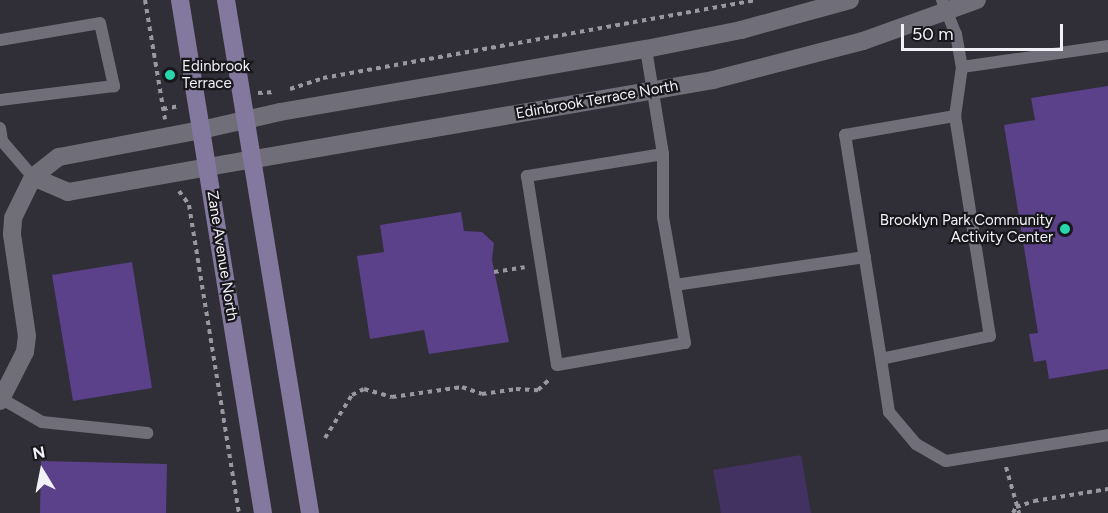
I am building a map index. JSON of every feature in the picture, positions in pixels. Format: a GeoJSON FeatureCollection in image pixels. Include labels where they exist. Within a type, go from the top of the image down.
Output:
{"type":"FeatureCollection","features":[{"type":"Feature","properties":{"kind":"main road","name":"Zane Avenue North"},"geometry":{"type":"LineString","coordinates":[[180,0],[263,513]]}},
{"type":"Feature","properties":{"kind":"main road"},"geometry":{"type":"LineString","coordinates":[[226,0],[310,513]]}},
{"type":"Feature","properties":{"kind":"street"},"geometry":{"type":"LineString","coordinates":[[1,400],[25,352],[27,336],[12,234],[14,218],[33,177],[59,157],[245,120],[646,49],[741,30],[850,0]]}},
{"type":"Feature","properties":{"kind":"street","name":"Edinbrook Terrace North"},"geometry":{"type":"LineString","coordinates":[[33,177],[68,192],[653,90],[804,59],[944,6],[977,0]]}},
{"type":"Feature","properties":{"kind":"lane"},"geometry":{"type":"LineString","coordinates":[[881,359],[990,336],[955,116],[962,67],[956,34],[944,6]]}},
{"type":"Feature","properties":{"kind":"lane"},"geometry":{"type":"LineString","coordinates":[[0,40],[100,23],[114,86],[0,100]]}},
{"type":"Feature","properties":{"kind":"lane"},"geometry":{"type":"LineString","coordinates":[[962,67],[1108,46]]}},
{"type":"Feature","properties":{"kind":"lane"},"geometry":{"type":"LineString","coordinates":[[646,49],[663,154],[663,217],[686,343],[557,365],[527,176],[663,154]]}},
{"type":"Feature","properties":{"kind":"lane"},"geometry":{"type":"LineString","coordinates":[[955,116],[845,135],[889,411],[916,444],[946,461],[1108,435]]}},
{"type":"Feature","properties":{"kind":"lane"},"geometry":{"type":"LineString","coordinates":[[0,128],[1,142],[33,177]]}},
{"type":"Feature","properties":{"kind":"lane"},"geometry":{"type":"LineString","coordinates":[[675,285],[865,257]]}},
{"type":"Feature","properties":{"kind":"lane"},"geometry":{"type":"LineString","coordinates":[[1,400],[42,422],[147,434]]}},
{"type":"Feature","properties":{"kind":"path"},"geometry":{"type":"LineString","coordinates":[[145,0],[165,119]]}},
{"type":"Feature","properties":{"kind":"path"},"geometry":{"type":"LineString","coordinates":[[266,92],[282,93],[323,78],[755,0]]}},
{"type":"Feature","properties":{"kind":"path"},"geometry":{"type":"LineString","coordinates":[[163,109],[171,108]]}},
{"type":"Feature","properties":{"kind":"path"},"geometry":{"type":"LineString","coordinates":[[176,188],[189,205],[239,513]]}},
{"type":"Feature","properties":{"kind":"path"},"geometry":{"type":"LineString","coordinates":[[494,272],[540,265]]}},
{"type":"Feature","properties":{"kind":"path"},"geometry":{"type":"LineString","coordinates":[[325,438],[352,395],[364,389],[392,397],[454,387],[478,394],[538,390],[550,380],[557,365]]}},
{"type":"Feature","properties":{"kind":"path"},"geometry":{"type":"LineString","coordinates":[[1005,463],[1019,513]]}},
{"type":"Feature","properties":{"kind":"path"},"geometry":{"type":"LineString","coordinates":[[1016,507],[1108,489]]}},
{"type":"Feature","properties":{"kind":"path"},"geometry":{"type":"LineString","coordinates":[[1013,513],[1016,507]]}},
{"type":"Feature","properties":{"kind":"shaded area"},"geometry":{"type":"Polygon","coordinates":[[[801,455],[811,513],[721,513],[713,470],[801,455]]]}},
{"type":"Feature","properties":{"kind":"building","name":"Brooklyn Park Community Activity Center"},"geometry":{"type":"Polygon","coordinates":[[[1108,86],[1108,369],[1049,379],[1046,360],[1034,362],[1029,334],[1038,333],[1004,125],[1035,120],[1031,98],[1108,86]]]}},
{"type":"Feature","properties":{"kind":"building"},"geometry":{"type":"Polygon","coordinates":[[[461,212],[464,231],[482,232],[494,243],[492,260],[509,342],[429,354],[424,330],[370,339],[357,256],[384,252],[380,225],[461,212]]]}},
{"type":"Feature","properties":{"kind":"building"},"geometry":{"type":"Polygon","coordinates":[[[132,262],[152,388],[73,401],[52,275],[132,262]]]}},
{"type":"Feature","properties":{"kind":"building"},"geometry":{"type":"Polygon","coordinates":[[[41,461],[167,464],[166,513],[40,513],[41,461]]]}},
{"type":"Feature","properties":{"kind":"place","name":"Edinbrook Terrace"},"geometry":{"type":"Point","coordinates":[170,75]}},
{"type":"Feature","properties":{"kind":"place","name":"Brooklyn Park Community Activity Center"},"geometry":{"type":"Point","coordinates":[1065,229]}}]}
